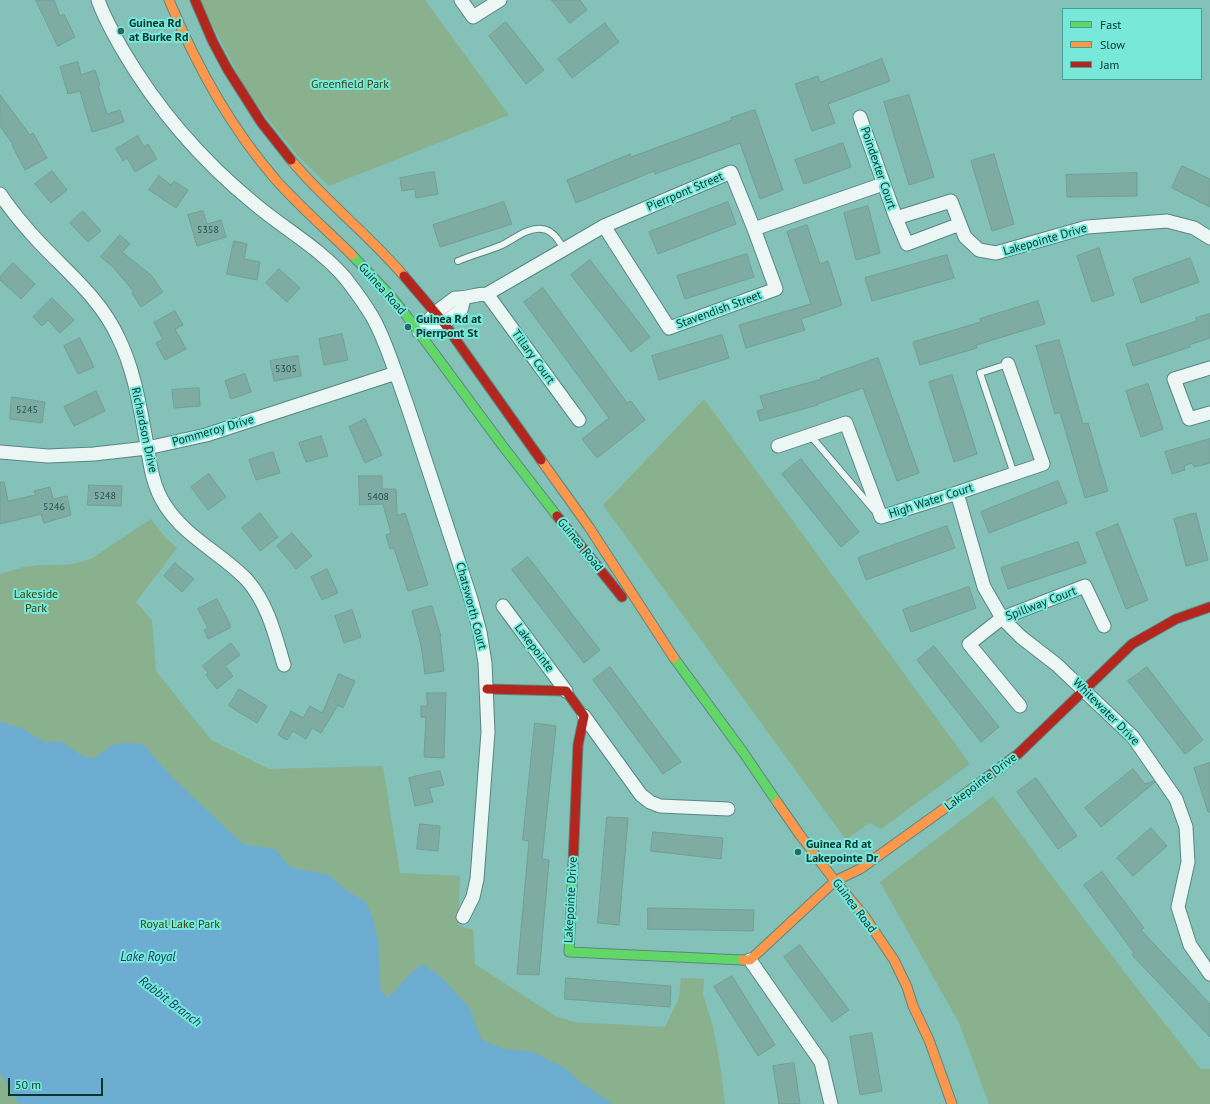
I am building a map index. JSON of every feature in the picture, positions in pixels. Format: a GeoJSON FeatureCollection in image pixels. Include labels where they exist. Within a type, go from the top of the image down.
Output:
{"type":"FeatureCollection","features":[{"type":"Feature","properties":{"kind":"main road","name":"Guinea Road"},"geometry":{"type":"LineString","coordinates":[[169,0],[192,53],[207,82],[241,136],[276,180],[299,205],[371,274],[419,332],[518,467],[635,613],[666,649],[743,752],[778,803],[836,881],[865,917],[894,960],[907,987],[929,1040],[952,1104]]}},
{"type":"Feature","properties":{"kind":"main road","name":"Guinea Road"},"geometry":{"type":"LineString","coordinates":[[195,0],[213,42],[228,70],[261,122],[316,188],[389,258],[444,323],[589,527],[666,649]]}},
{"type":"Feature","properties":{"kind":"main road","name":"Lakepointe Drive"},"geometry":{"type":"LineString","coordinates":[[584,716],[578,745],[569,952],[750,960],[836,881],[860,868],[961,798],[1029,745],[1084,689],[1132,644],[1176,619],[1210,607]]}},
{"type":"Feature","properties":{"kind":"main road"},"geometry":{"type":"LineString","coordinates":[[487,689],[566,691],[584,716]]}},
{"type":"Feature","properties":{"kind":"street","name":"Guinea Road"},"geometry":{"type":"LineString","coordinates":[[98,0],[114,34],[131,64],[165,114],[193,147],[225,178],[257,206],[313,248],[344,278],[362,301],[373,319],[385,343],[396,373]]}},
{"type":"Feature","properties":{"kind":"street"},"geometry":{"type":"LineString","coordinates":[[461,0],[473,17],[500,0]]}},
{"type":"Feature","properties":{"kind":"street","name":"Poindexter Court"},"geometry":{"type":"LineString","coordinates":[[860,117],[883,184],[907,244],[960,224]]}},
{"type":"Feature","properties":{"kind":"street","name":"Pierrpont Street"},"geometry":{"type":"LineString","coordinates":[[419,332],[435,313],[455,298],[464,299],[475,294],[487,294],[604,226],[731,172],[754,229]]}},
{"type":"Feature","properties":{"kind":"street"},"geometry":{"type":"LineString","coordinates":[[754,229],[883,184]]}},
{"type":"Feature","properties":{"kind":"street","name":"Richardson Drive"},"geometry":{"type":"LineString","coordinates":[[0,194],[37,240],[86,288],[105,314],[118,337],[129,364],[136,388],[151,469],[157,491],[164,504],[184,528],[239,573],[255,591],[265,606],[274,629],[284,665]]}},
{"type":"Feature","properties":{"kind":"street","name":"Poindexter Court"},"geometry":{"type":"LineString","coordinates":[[896,218],[951,201],[965,237],[979,250],[996,253]]}},
{"type":"Feature","properties":{"kind":"street","name":"Lakepointe Drive"},"geometry":{"type":"LineString","coordinates":[[996,253],[1087,227],[1167,221],[1194,228],[1210,238]]}},
{"type":"Feature","properties":{"kind":"street","name":"Stavendish Street"},"geometry":{"type":"LineString","coordinates":[[604,226],[669,328],[776,289],[754,229]]}},
{"type":"Feature","properties":{"kind":"street","name":"Tillary Court"},"geometry":{"type":"LineString","coordinates":[[487,294],[578,420]]}},
{"type":"Feature","properties":{"kind":"street"},"geometry":{"type":"LineString","coordinates":[[419,332],[444,323],[461,310],[464,299]]}},
{"type":"Feature","properties":{"kind":"street","name":"High Water Court"},"geometry":{"type":"LineString","coordinates":[[778,446],[846,423],[881,517],[1043,464],[1008,364]]}},
{"type":"Feature","properties":{"kind":"street"},"geometry":{"type":"LineString","coordinates":[[1210,368],[1174,379],[1189,419],[1210,413]]}},
{"type":"Feature","properties":{"kind":"street","name":"Pommeroy Drive"},"geometry":{"type":"LineString","coordinates":[[0,452],[48,456],[94,454],[147,448],[206,435],[396,373]]}},
{"type":"Feature","properties":{"kind":"street","name":"Chatsworth Court"},"geometry":{"type":"LineString","coordinates":[[396,373],[472,600],[484,656],[487,689],[488,732],[477,879],[473,897],[463,917]]}},
{"type":"Feature","properties":{"kind":"street","name":"Whitewater Drive"},"geometry":{"type":"LineString","coordinates":[[957,493],[984,587],[1002,618],[1021,637],[1057,665],[1084,689],[1133,737],[1176,799],[1186,827],[1188,862],[1178,907],[1190,945],[1210,974]]}},
{"type":"Feature","properties":{"kind":"street","name":"Spillway Court"},"geometry":{"type":"LineString","coordinates":[[1020,706],[970,644],[1002,618],[1085,586],[1104,626]]}},
{"type":"Feature","properties":{"kind":"street","name":"Lakepointe"},"geometry":{"type":"LineString","coordinates":[[503,606],[566,691]]}},
{"type":"Feature","properties":{"kind":"street"},"geometry":{"type":"LineString","coordinates":[[584,716],[640,795],[650,802],[660,806],[728,809]]}},
{"type":"Feature","properties":{"kind":"street"},"geometry":{"type":"LineString","coordinates":[[750,960],[821,1062],[831,1104]]}},
{"type":"Feature","properties":{"kind":"lane"},"geometry":{"type":"LineString","coordinates":[[458,261],[502,244],[533,229],[542,228],[551,233],[557,237],[564,249]]}},
{"type":"Feature","properties":{"kind":"lane"},"geometry":{"type":"LineString","coordinates":[[1008,364],[980,373],[1014,474]]}},
{"type":"Feature","properties":{"kind":"lane"},"geometry":{"type":"LineString","coordinates":[[810,435],[881,517]]}},
{"type":"Feature","properties":{"kind":"green space","name":"Greenfield Park"},"geometry":{"type":"Polygon","coordinates":[[[199,0],[425,0],[509,115],[329,186],[297,155],[250,97],[199,0]]]}},
{"type":"Feature","properties":{"kind":"green space"},"geometry":{"type":"Polygon","coordinates":[[[704,399],[970,764],[881,829],[869,823],[846,840],[603,505],[704,399]]]}},
{"type":"Feature","properties":{"kind":"green space","name":"Lake Royal"},"geometry":{"type":"Polygon","coordinates":[[[151,519],[165,537],[177,548],[136,602],[152,620],[156,671],[211,740],[269,769],[383,766],[400,873],[460,876],[458,925],[473,929],[475,964],[555,1016],[574,1022],[665,1027],[679,998],[681,978],[704,979],[703,994],[713,1027],[725,1104],[0,1104],[0,574],[24,567],[67,565],[84,561],[94,557],[151,519]]]}},
{"type":"Feature","properties":{"kind":"green space"},"geometry":{"type":"Polygon","coordinates":[[[993,796],[1174,1036],[1201,1069],[1210,1069],[1210,1104],[989,1104],[959,1023],[880,882],[993,796]]]}},
{"type":"Feature","properties":{"kind":"water","name":"Lake Royal"},"geometry":{"type":"Polygon","coordinates":[[[0,722],[22,728],[46,743],[61,741],[79,754],[93,759],[112,745],[126,743],[143,744],[169,774],[243,844],[275,849],[290,867],[329,875],[346,890],[366,902],[374,921],[379,947],[380,989],[388,998],[409,975],[422,964],[440,976],[470,1008],[482,1040],[504,1049],[533,1052],[566,1069],[581,1083],[613,1104],[19,1104],[0,1073],[0,722]]]}},
{"type":"Feature","properties":{"kind":"building"},"geometry":{"type":"Polygon","coordinates":[[[36,0],[54,0],[60,16],[64,14],[75,37],[58,46],[36,0]]]}},
{"type":"Feature","properties":{"kind":"building"},"geometry":{"type":"Polygon","coordinates":[[[552,0],[580,0],[587,10],[570,23],[552,0]]]}},
{"type":"Feature","properties":{"kind":"building"},"geometry":{"type":"Polygon","coordinates":[[[506,22],[544,70],[526,84],[489,36],[506,22]]]}},
{"type":"Feature","properties":{"kind":"building"},"geometry":{"type":"Polygon","coordinates":[[[605,23],[619,42],[572,78],[558,59],[605,23]]]}},
{"type":"Feature","properties":{"kind":"building"},"geometry":{"type":"Polygon","coordinates":[[[882,59],[890,81],[828,104],[835,123],[812,131],[795,84],[818,76],[820,82],[882,59]]]}},
{"type":"Feature","properties":{"kind":"building"},"geometry":{"type":"Polygon","coordinates":[[[78,62],[81,75],[95,70],[107,114],[120,110],[124,122],[92,132],[80,91],[68,94],[60,67],[78,62]]]}},
{"type":"Feature","properties":{"kind":"building"},"geometry":{"type":"Polygon","coordinates":[[[0,95],[30,135],[33,133],[47,158],[25,170],[12,145],[13,144],[0,126],[0,95]]]}},
{"type":"Feature","properties":{"kind":"building"},"geometry":{"type":"Polygon","coordinates":[[[909,95],[934,177],[909,185],[884,102],[909,95]]]}},
{"type":"Feature","properties":{"kind":"building"},"geometry":{"type":"Polygon","coordinates":[[[755,110],[783,190],[760,199],[740,143],[655,174],[654,171],[576,203],[567,180],[630,154],[631,157],[755,110]]]}},
{"type":"Feature","properties":{"kind":"building"},"geometry":{"type":"Polygon","coordinates":[[[138,136],[144,147],[148,144],[157,159],[135,172],[127,158],[123,161],[116,149],[138,136]]]}},
{"type":"Feature","properties":{"kind":"building"},"geometry":{"type":"Polygon","coordinates":[[[843,143],[851,167],[804,184],[795,160],[843,143]]]}},
{"type":"Feature","properties":{"kind":"building"},"geometry":{"type":"Polygon","coordinates":[[[994,154],[1014,224],[992,231],[971,161],[994,154]]]}},
{"type":"Feature","properties":{"kind":"building"},"geometry":{"type":"Polygon","coordinates":[[[1182,166],[1210,179],[1210,207],[1172,188],[1182,166]]]}},
{"type":"Feature","properties":{"kind":"building"},"geometry":{"type":"Polygon","coordinates":[[[52,171],[67,190],[51,203],[35,184],[52,171]]]}},
{"type":"Feature","properties":{"kind":"building"},"geometry":{"type":"Polygon","coordinates":[[[434,172],[438,194],[416,198],[415,189],[402,191],[400,178],[434,172]]]}},
{"type":"Feature","properties":{"kind":"building"},"geometry":{"type":"Polygon","coordinates":[[[1137,173],[1137,196],[1067,197],[1066,175],[1137,173]]]}},
{"type":"Feature","properties":{"kind":"building"},"geometry":{"type":"Polygon","coordinates":[[[159,176],[171,185],[174,181],[188,190],[176,208],[149,190],[159,176]]]}},
{"type":"Feature","properties":{"kind":"building"},"geometry":{"type":"Polygon","coordinates":[[[504,202],[512,224],[440,247],[433,225],[504,202]]]}},
{"type":"Feature","properties":{"kind":"building"},"geometry":{"type":"Polygon","coordinates":[[[728,202],[736,224],[658,254],[649,232],[728,202]]]}},
{"type":"Feature","properties":{"kind":"building"},"geometry":{"type":"Polygon","coordinates":[[[868,206],[880,253],[856,260],[844,213],[868,206]]]}},
{"type":"Feature","properties":{"kind":"building"},"geometry":{"type":"Polygon","coordinates":[[[83,211],[101,231],[88,242],[70,223],[83,211]]]}},
{"type":"Feature","properties":{"kind":"building"},"geometry":{"type":"Polygon","coordinates":[[[203,211],[207,224],[221,220],[226,237],[197,246],[188,215],[203,211]]]}},
{"type":"Feature","properties":{"kind":"building"},"geometry":{"type":"Polygon","coordinates":[[[807,225],[820,264],[828,261],[842,305],[801,319],[805,330],[746,348],[739,325],[811,304],[787,232],[807,225]]]}},
{"type":"Feature","properties":{"kind":"building"},"geometry":{"type":"Polygon","coordinates":[[[120,235],[130,244],[122,252],[151,275],[163,292],[141,307],[132,293],[134,292],[113,267],[101,257],[120,235]]]}},
{"type":"Feature","properties":{"kind":"building"},"geometry":{"type":"Polygon","coordinates":[[[234,241],[247,244],[244,259],[260,262],[257,280],[227,274],[234,241]]]}},
{"type":"Feature","properties":{"kind":"building"},"geometry":{"type":"Polygon","coordinates":[[[1099,248],[1114,295],[1092,302],[1077,256],[1099,248]]]}},
{"type":"Feature","properties":{"kind":"building"},"geometry":{"type":"Polygon","coordinates":[[[747,254],[754,277],[685,299],[677,276],[747,254]]]}},
{"type":"Feature","properties":{"kind":"building"},"geometry":{"type":"Polygon","coordinates":[[[947,255],[954,278],[872,301],[865,278],[947,255]]]}},
{"type":"Feature","properties":{"kind":"building"},"geometry":{"type":"Polygon","coordinates":[[[1190,258],[1199,282],[1141,303],[1133,279],[1190,258]]]}},
{"type":"Feature","properties":{"kind":"building"},"geometry":{"type":"Polygon","coordinates":[[[590,260],[650,337],[631,352],[571,275],[590,260]]]}},
{"type":"Feature","properties":{"kind":"building"},"geometry":{"type":"Polygon","coordinates":[[[13,263],[35,284],[21,299],[0,280],[0,277],[13,263]]]}},
{"type":"Feature","properties":{"kind":"building"},"geometry":{"type":"Polygon","coordinates":[[[279,269],[300,288],[287,302],[266,283],[279,269]]]}},
{"type":"Feature","properties":{"kind":"building"},"geometry":{"type":"Polygon","coordinates":[[[543,288],[627,403],[631,401],[645,420],[597,458],[582,439],[609,418],[524,302],[543,288]]]}},
{"type":"Feature","properties":{"kind":"building"},"geometry":{"type":"Polygon","coordinates":[[[52,298],[74,320],[60,333],[48,320],[42,326],[33,317],[52,298]]]}},
{"type":"Feature","properties":{"kind":"building"},"geometry":{"type":"Polygon","coordinates":[[[1038,301],[1045,324],[976,345],[977,348],[920,365],[913,342],[981,322],[980,319],[1038,301]]]}},
{"type":"Feature","properties":{"kind":"building"},"geometry":{"type":"Polygon","coordinates":[[[175,311],[183,325],[175,329],[186,349],[165,360],[156,343],[163,339],[154,323],[175,311]]]}},
{"type":"Feature","properties":{"kind":"building"},"geometry":{"type":"Polygon","coordinates":[[[1210,314],[1210,338],[1189,345],[1190,347],[1133,366],[1126,344],[1197,321],[1196,318],[1210,314]]]}},
{"type":"Feature","properties":{"kind":"building"},"geometry":{"type":"Polygon","coordinates":[[[342,334],[348,360],[324,365],[319,339],[342,334]]]}},
{"type":"Feature","properties":{"kind":"building"},"geometry":{"type":"Polygon","coordinates":[[[722,335],[729,358],[659,380],[652,356],[722,335]]]}},
{"type":"Feature","properties":{"kind":"building"},"geometry":{"type":"Polygon","coordinates":[[[80,338],[94,367],[78,374],[64,346],[80,338]]]}},
{"type":"Feature","properties":{"kind":"building"},"geometry":{"type":"Polygon","coordinates":[[[1059,340],[1083,424],[1088,423],[1108,491],[1085,498],[1060,412],[1055,414],[1036,346],[1059,340]]]}},
{"type":"Feature","properties":{"kind":"building"},"geometry":{"type":"Polygon","coordinates":[[[298,356],[301,376],[274,381],[270,361],[298,356]]]}},
{"type":"Feature","properties":{"kind":"building"},"geometry":{"type":"Polygon","coordinates":[[[878,358],[919,473],[897,481],[863,388],[817,404],[818,405],[760,421],[757,411],[764,409],[760,396],[822,379],[821,378],[878,358]]]}},
{"type":"Feature","properties":{"kind":"building"},"geometry":{"type":"Polygon","coordinates":[[[245,374],[251,392],[231,399],[225,381],[245,374]]]}},
{"type":"Feature","properties":{"kind":"building"},"geometry":{"type":"Polygon","coordinates":[[[952,375],[977,454],[954,462],[929,382],[952,375]]]}},
{"type":"Feature","properties":{"kind":"building"},"geometry":{"type":"Polygon","coordinates":[[[1148,384],[1163,429],[1141,437],[1126,391],[1148,384]]]}},
{"type":"Feature","properties":{"kind":"building"},"geometry":{"type":"Polygon","coordinates":[[[199,388],[200,406],[174,408],[172,390],[199,388]]]}},
{"type":"Feature","properties":{"kind":"building"},"geometry":{"type":"Polygon","coordinates":[[[96,391],[105,411],[74,426],[64,407],[96,391]]]}},
{"type":"Feature","properties":{"kind":"building"},"geometry":{"type":"Polygon","coordinates":[[[12,397],[45,402],[42,423],[10,419],[12,397]]]}},
{"type":"Feature","properties":{"kind":"building"},"geometry":{"type":"Polygon","coordinates":[[[365,419],[382,455],[365,463],[349,427],[365,419]]]}},
{"type":"Feature","properties":{"kind":"building"},"geometry":{"type":"Polygon","coordinates":[[[321,436],[328,456],[306,462],[299,443],[321,436]]]}},
{"type":"Feature","properties":{"kind":"building"},"geometry":{"type":"Polygon","coordinates":[[[1210,439],[1210,463],[1194,467],[1192,463],[1184,466],[1185,470],[1172,474],[1165,452],[1210,439]]]}},
{"type":"Feature","properties":{"kind":"building"},"geometry":{"type":"Polygon","coordinates":[[[273,452],[280,473],[256,480],[249,460],[273,452]]]}},
{"type":"Feature","properties":{"kind":"building"},"geometry":{"type":"Polygon","coordinates":[[[801,459],[859,532],[841,547],[782,474],[801,459]]]}},
{"type":"Feature","properties":{"kind":"building"},"geometry":{"type":"Polygon","coordinates":[[[209,474],[226,497],[208,510],[191,487],[209,474]]]}},
{"type":"Feature","properties":{"kind":"building"},"geometry":{"type":"Polygon","coordinates":[[[359,476],[382,476],[382,489],[396,489],[397,516],[405,513],[428,585],[408,591],[394,548],[390,549],[386,535],[391,533],[383,504],[360,505],[359,476]]]}},
{"type":"Feature","properties":{"kind":"building"},"geometry":{"type":"Polygon","coordinates":[[[1058,481],[1067,503],[989,533],[981,512],[1058,481]]]}},
{"type":"Feature","properties":{"kind":"building"},"geometry":{"type":"Polygon","coordinates":[[[4,482],[8,501],[36,495],[34,491],[50,487],[53,499],[67,496],[71,515],[44,523],[41,514],[0,524],[0,483],[4,482]]]}},
{"type":"Feature","properties":{"kind":"building"},"geometry":{"type":"Polygon","coordinates":[[[89,485],[122,486],[121,506],[88,505],[89,485]]]}},
{"type":"Feature","properties":{"kind":"building"},"geometry":{"type":"Polygon","coordinates":[[[260,513],[278,537],[260,551],[242,528],[260,513]]]}},
{"type":"Feature","properties":{"kind":"building"},"geometry":{"type":"Polygon","coordinates":[[[1196,513],[1208,560],[1186,566],[1174,519],[1196,513]]]}},
{"type":"Feature","properties":{"kind":"building"},"geometry":{"type":"Polygon","coordinates":[[[1118,524],[1148,600],[1126,609],[1096,533],[1118,524]]]}},
{"type":"Feature","properties":{"kind":"building"},"geometry":{"type":"Polygon","coordinates":[[[947,526],[955,548],[866,580],[858,558],[947,526]]]}},
{"type":"Feature","properties":{"kind":"building"},"geometry":{"type":"Polygon","coordinates":[[[292,533],[312,556],[296,569],[277,546],[292,533]]]}},
{"type":"Feature","properties":{"kind":"building"},"geometry":{"type":"Polygon","coordinates":[[[1078,542],[1086,563],[1008,589],[1001,568],[1078,542]]]}},
{"type":"Feature","properties":{"kind":"building"},"geometry":{"type":"Polygon","coordinates":[[[528,557],[600,650],[584,663],[512,570],[528,557]]]}},
{"type":"Feature","properties":{"kind":"building"},"geometry":{"type":"Polygon","coordinates":[[[175,563],[194,579],[182,592],[164,576],[175,563]]]}},
{"type":"Feature","properties":{"kind":"building"},"geometry":{"type":"Polygon","coordinates":[[[327,569],[338,593],[322,600],[311,577],[327,569]]]}},
{"type":"Feature","properties":{"kind":"building"},"geometry":{"type":"Polygon","coordinates":[[[969,587],[976,608],[911,632],[903,610],[969,587]]]}},
{"type":"Feature","properties":{"kind":"building"},"geometry":{"type":"Polygon","coordinates":[[[217,599],[230,624],[230,628],[208,639],[204,630],[208,628],[198,609],[217,599]]]}},
{"type":"Feature","properties":{"kind":"building"},"geometry":{"type":"Polygon","coordinates":[[[432,606],[441,636],[444,671],[425,674],[421,645],[412,611],[432,606]]]}},
{"type":"Feature","properties":{"kind":"building"},"geometry":{"type":"Polygon","coordinates":[[[352,610],[361,637],[344,643],[335,616],[352,610]]]}},
{"type":"Feature","properties":{"kind":"building"},"geometry":{"type":"Polygon","coordinates":[[[231,643],[240,655],[225,666],[233,676],[217,689],[206,675],[208,673],[203,666],[231,643]]]}},
{"type":"Feature","properties":{"kind":"building"},"geometry":{"type":"Polygon","coordinates":[[[934,646],[999,727],[981,742],[917,660],[934,646]]]}},
{"type":"Feature","properties":{"kind":"building"},"geometry":{"type":"Polygon","coordinates":[[[610,667],[681,762],[663,774],[593,680],[610,667]]]}},
{"type":"Feature","properties":{"kind":"building"},"geometry":{"type":"Polygon","coordinates":[[[1147,667],[1203,740],[1185,754],[1128,681],[1147,667]]]}},
{"type":"Feature","properties":{"kind":"building"},"geometry":{"type":"Polygon","coordinates":[[[339,674],[355,681],[343,708],[338,705],[321,733],[312,728],[306,739],[293,731],[287,740],[278,735],[291,711],[303,718],[310,706],[322,713],[339,674]]]}},
{"type":"Feature","properties":{"kind":"building"},"geometry":{"type":"Polygon","coordinates":[[[239,689],[267,706],[257,723],[229,706],[239,689]]]}},
{"type":"Feature","properties":{"kind":"building"},"geometry":{"type":"Polygon","coordinates":[[[427,693],[446,693],[444,758],[424,757],[426,717],[421,717],[421,706],[427,706],[427,693]]]}},
{"type":"Feature","properties":{"kind":"building"},"geometry":{"type":"Polygon","coordinates":[[[535,723],[556,726],[542,859],[549,860],[539,975],[517,974],[529,841],[523,840],[535,723]]]}},
{"type":"Feature","properties":{"kind":"building"},"geometry":{"type":"Polygon","coordinates":[[[1210,763],[1210,812],[1208,812],[1194,768],[1210,763]]]}},
{"type":"Feature","properties":{"kind":"building"},"geometry":{"type":"Polygon","coordinates":[[[1133,769],[1145,784],[1155,782],[1101,827],[1085,808],[1133,769]]]}},
{"type":"Feature","properties":{"kind":"building"},"geometry":{"type":"Polygon","coordinates":[[[440,771],[444,785],[429,788],[433,802],[415,806],[409,778],[440,771]]]}},
{"type":"Feature","properties":{"kind":"building"},"geometry":{"type":"Polygon","coordinates":[[[1036,778],[1077,836],[1058,849],[1017,792],[1036,778]]]}},
{"type":"Feature","properties":{"kind":"building"},"geometry":{"type":"Polygon","coordinates":[[[607,817],[628,818],[619,925],[598,923],[607,817]]]}},
{"type":"Feature","properties":{"kind":"building"},"geometry":{"type":"Polygon","coordinates":[[[420,824],[440,826],[438,851],[417,849],[420,824]]]}},
{"type":"Feature","properties":{"kind":"building"},"geometry":{"type":"Polygon","coordinates":[[[1151,828],[1167,846],[1133,876],[1117,858],[1151,828]]]}},
{"type":"Feature","properties":{"kind":"building"},"geometry":{"type":"Polygon","coordinates":[[[653,832],[723,838],[721,859],[651,851],[653,832]]]}},
{"type":"Feature","properties":{"kind":"building"},"geometry":{"type":"Polygon","coordinates":[[[1102,872],[1144,928],[1141,930],[1210,1004],[1210,1037],[1132,955],[1134,953],[1084,885],[1102,872]]]}},
{"type":"Feature","properties":{"kind":"building"},"geometry":{"type":"Polygon","coordinates":[[[648,908],[754,910],[753,931],[648,929],[648,908]]]}},
{"type":"Feature","properties":{"kind":"building"},"geometry":{"type":"Polygon","coordinates":[[[800,945],[849,1010],[832,1022],[784,957],[800,945]]]}},
{"type":"Feature","properties":{"kind":"building"},"geometry":{"type":"Polygon","coordinates":[[[732,976],[775,1045],[758,1056],[714,987],[732,976]]]}},
{"type":"Feature","properties":{"kind":"building"},"geometry":{"type":"Polygon","coordinates":[[[566,978],[671,986],[670,1007],[565,999],[566,978]]]}},
{"type":"Feature","properties":{"kind":"building"},"geometry":{"type":"Polygon","coordinates":[[[872,1033],[882,1091],[860,1095],[850,1037],[872,1033]]]}},
{"type":"Feature","properties":{"kind":"building"},"geometry":{"type":"Polygon","coordinates":[[[794,1063],[800,1104],[779,1104],[773,1066],[794,1063]]]}},
{"type":"Feature","properties":{"kind":"traffic: fast"},"geometry":{"type":"LineString","coordinates":[[352,255],[389,294],[406,315],[502,445],[557,516]]}},
{"type":"Feature","properties":{"kind":"traffic: fast"},"geometry":{"type":"LineString","coordinates":[[674,658],[743,752],[777,802]]}},
{"type":"Feature","properties":{"kind":"traffic: fast"},"geometry":{"type":"LineString","coordinates":[[573,865],[569,952],[743,960]]}},
{"type":"Feature","properties":{"kind":"traffic: slow"},"geometry":{"type":"LineString","coordinates":[[169,0],[179,24],[215,94],[259,160],[285,190],[352,255]]}},
{"type":"Feature","properties":{"kind":"traffic: slow"},"geometry":{"type":"LineString","coordinates":[[291,160],[318,190],[376,246],[404,276]]}},
{"type":"Feature","properties":{"kind":"traffic: slow"},"geometry":{"type":"LineString","coordinates":[[541,460],[589,527],[674,658]]}},
{"type":"Feature","properties":{"kind":"traffic: slow"},"geometry":{"type":"LineString","coordinates":[[743,960],[750,960],[835,881],[860,869],[973,788]]}},
{"type":"Feature","properties":{"kind":"traffic: slow"},"geometry":{"type":"LineString","coordinates":[[777,802],[835,881],[865,917],[894,960],[929,1040],[952,1104]]}},
{"type":"Feature","properties":{"kind":"traffic: jam"},"geometry":{"type":"LineString","coordinates":[[195,0],[213,42],[228,70],[261,122],[291,160]]}},
{"type":"Feature","properties":{"kind":"traffic: jam"},"geometry":{"type":"LineString","coordinates":[[404,276],[444,323],[541,460]]}},
{"type":"Feature","properties":{"kind":"traffic: jam"},"geometry":{"type":"LineString","coordinates":[[557,516],[622,597]]}},
{"type":"Feature","properties":{"kind":"traffic: jam"},"geometry":{"type":"LineString","coordinates":[[973,788],[1018,754],[1132,644],[1176,619],[1210,607]]}},
{"type":"Feature","properties":{"kind":"traffic: jam"},"geometry":{"type":"LineString","coordinates":[[487,689],[566,691],[584,716],[578,745],[573,865]]}},
{"type":"Feature","properties":{"kind":"place","name":"Guinea Rd at Burke Rd"},"geometry":{"type":"Point","coordinates":[121,31]}},
{"type":"Feature","properties":{"kind":"place","name":"Guinea Rd at Pierrpont St"},"geometry":{"type":"Point","coordinates":[408,327]}},
{"type":"Feature","properties":{"kind":"place","name":"Guinea Rd at Lakepointe Dr"},"geometry":{"type":"Point","coordinates":[798,852]}},
{"type":"Feature","properties":{"kind":"park label","name":"Lakeside Park"},"geometry":{"type":"Point","coordinates":[36,602]}},
{"type":"Feature","properties":{"kind":"park label","name":"Royal Lake Park"},"geometry":{"type":"Point","coordinates":[180,925]}},
{"type":"Feature","properties":{"kind":"water label","name":"Rabbit Branch"},"geometry":{"type":"Point","coordinates":[170,1002]}}]}
